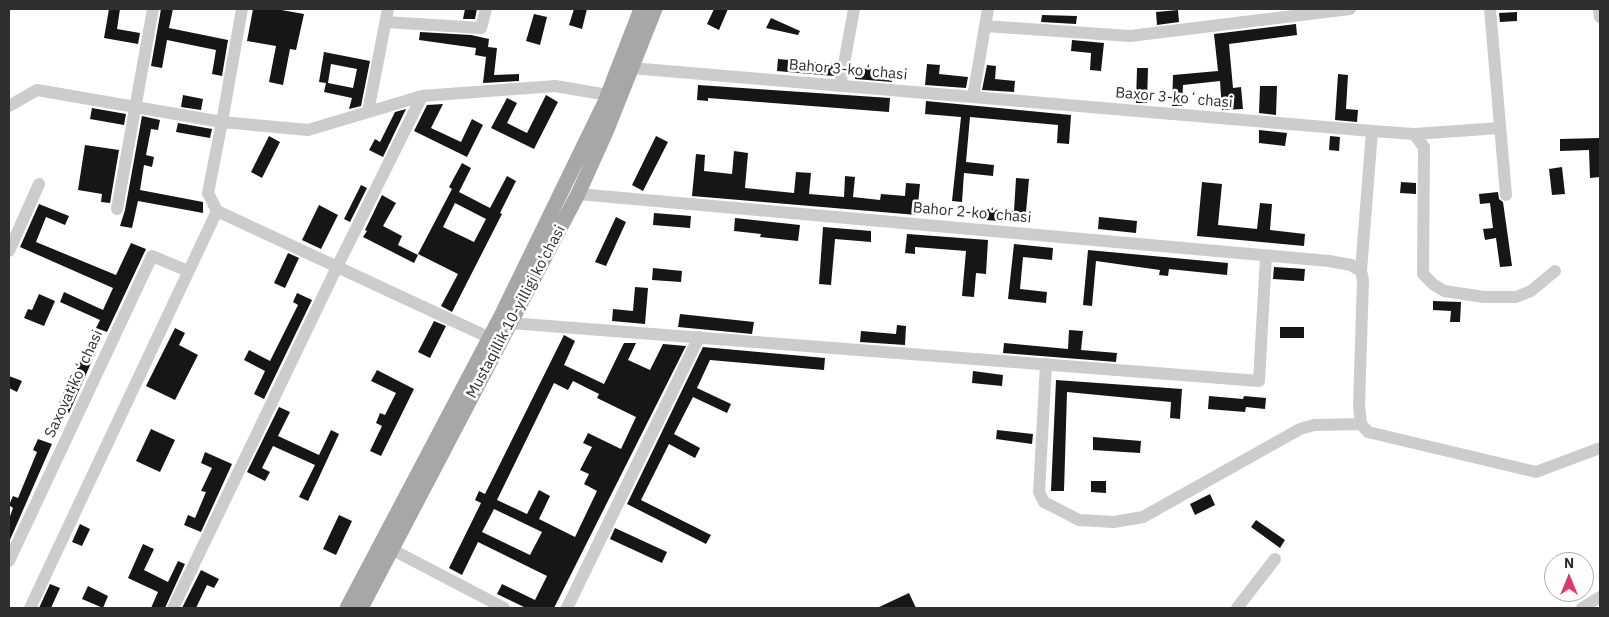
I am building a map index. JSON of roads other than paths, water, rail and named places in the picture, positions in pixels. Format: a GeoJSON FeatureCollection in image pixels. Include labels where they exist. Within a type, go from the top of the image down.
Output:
{"type":"FeatureCollection","features":[{"type":"Feature","properties":{"kind":"main road","name":"Mustaqillik 10-yilligi ko'chasi"},"geometry":{"type":"LineString","coordinates":[[347,608],[490,338],[608,95],[641,9]]}},
{"type":"Feature","properties":{"kind":"main road","name":"Mustaqillik 10-yilligi ko'chasi"},"geometry":{"type":"LineString","coordinates":[[361,608],[578,194],[606,132],[655,9]]}},
{"type":"Feature","properties":{"kind":"street"},"geometry":{"type":"LineString","coordinates":[[117,209],[152,9]]}},
{"type":"Feature","properties":{"kind":"street"},"geometry":{"type":"LineString","coordinates":[[242,9],[208,194],[216,211],[490,338]]}},
{"type":"Feature","properties":{"kind":"street"},"geometry":{"type":"LineString","coordinates":[[368,112],[388,9]]}},
{"type":"Feature","properties":{"kind":"street"},"geometry":{"type":"LineString","coordinates":[[386,22],[482,28],[486,9]]}},
{"type":"Feature","properties":{"kind":"street"},"geometry":{"type":"LineString","coordinates":[[840,86],[854,9]]}},
{"type":"Feature","properties":{"kind":"street"},"geometry":{"type":"LineString","coordinates":[[973,98],[988,9]]}},
{"type":"Feature","properties":{"kind":"street"},"geometry":{"type":"LineString","coordinates":[[985,26],[1130,36],[1350,9]]}},
{"type":"Feature","properties":{"kind":"street"},"geometry":{"type":"LineString","coordinates":[[1490,9],[1506,195]]}},
{"type":"Feature","properties":{"kind":"street"},"geometry":{"type":"LineString","coordinates":[[1599,9],[1600,16]]}},
{"type":"Feature","properties":{"kind":"street","name":"Bahor 3-koʻchasi"},"geometry":{"type":"LineString","coordinates":[[631,68],[973,98]]}},
{"type":"Feature","properties":{"kind":"street"},"geometry":{"type":"LineString","coordinates":[[9,106],[37,90],[222,122],[308,130],[422,96],[555,86],[608,95]]}},
{"type":"Feature","properties":{"kind":"street"},"geometry":{"type":"LineString","coordinates":[[173,608],[336,267],[422,96]]}},
{"type":"Feature","properties":{"kind":"street","name":"Baxor 3-koʻchasi"},"geometry":{"type":"LineString","coordinates":[[973,98],[1414,134],[1500,128]]}},
{"type":"Feature","properties":{"kind":"street"},"geometry":{"type":"LineString","coordinates":[[1372,131],[1361,271],[1363,280],[1359,405],[1361,424],[1368,432],[1536,472],[1600,448]]}},
{"type":"Feature","properties":{"kind":"street"},"geometry":{"type":"LineString","coordinates":[[1414,134],[1424,147],[1423,274],[1433,284],[1444,291],[1484,297],[1516,297],[1531,291],[1555,271]]}},
{"type":"Feature","properties":{"kind":"street"},"geometry":{"type":"LineString","coordinates":[[9,251],[39,184]]}},
{"type":"Feature","properties":{"kind":"street","name":"Bahor 2-koʻchasi"},"geometry":{"type":"LineString","coordinates":[[578,194],[1329,261],[1351,265],[1361,271]]}},
{"type":"Feature","properties":{"kind":"street"},"geometry":{"type":"LineString","coordinates":[[30,608],[216,211]]}},
{"type":"Feature","properties":{"kind":"street","name":"Saxovat koʻchasi"},"geometry":{"type":"LineString","coordinates":[[9,561],[152,256],[188,271]]}},
{"type":"Feature","properties":{"kind":"street"},"geometry":{"type":"LineString","coordinates":[[510,322],[1259,381],[1266,256]]}},
{"type":"Feature","properties":{"kind":"street"},"geometry":{"type":"LineString","coordinates":[[567,608],[699,337]]}},
{"type":"Feature","properties":{"kind":"street"},"geometry":{"type":"LineString","coordinates":[[1046,364],[1039,492],[1044,502],[1079,520],[1114,522],[1143,517],[1300,429],[1314,425],[1361,424]]}},
{"type":"Feature","properties":{"kind":"street"},"geometry":{"type":"LineString","coordinates":[[391,549],[504,608]]}},
{"type":"Feature","properties":{"kind":"street"},"geometry":{"type":"LineString","coordinates":[[1237,608],[1275,558]]}},
{"type":"Feature","properties":{"kind":"street"},"geometry":{"type":"LineString","coordinates":[[1582,608],[1600,597]]}}]}
